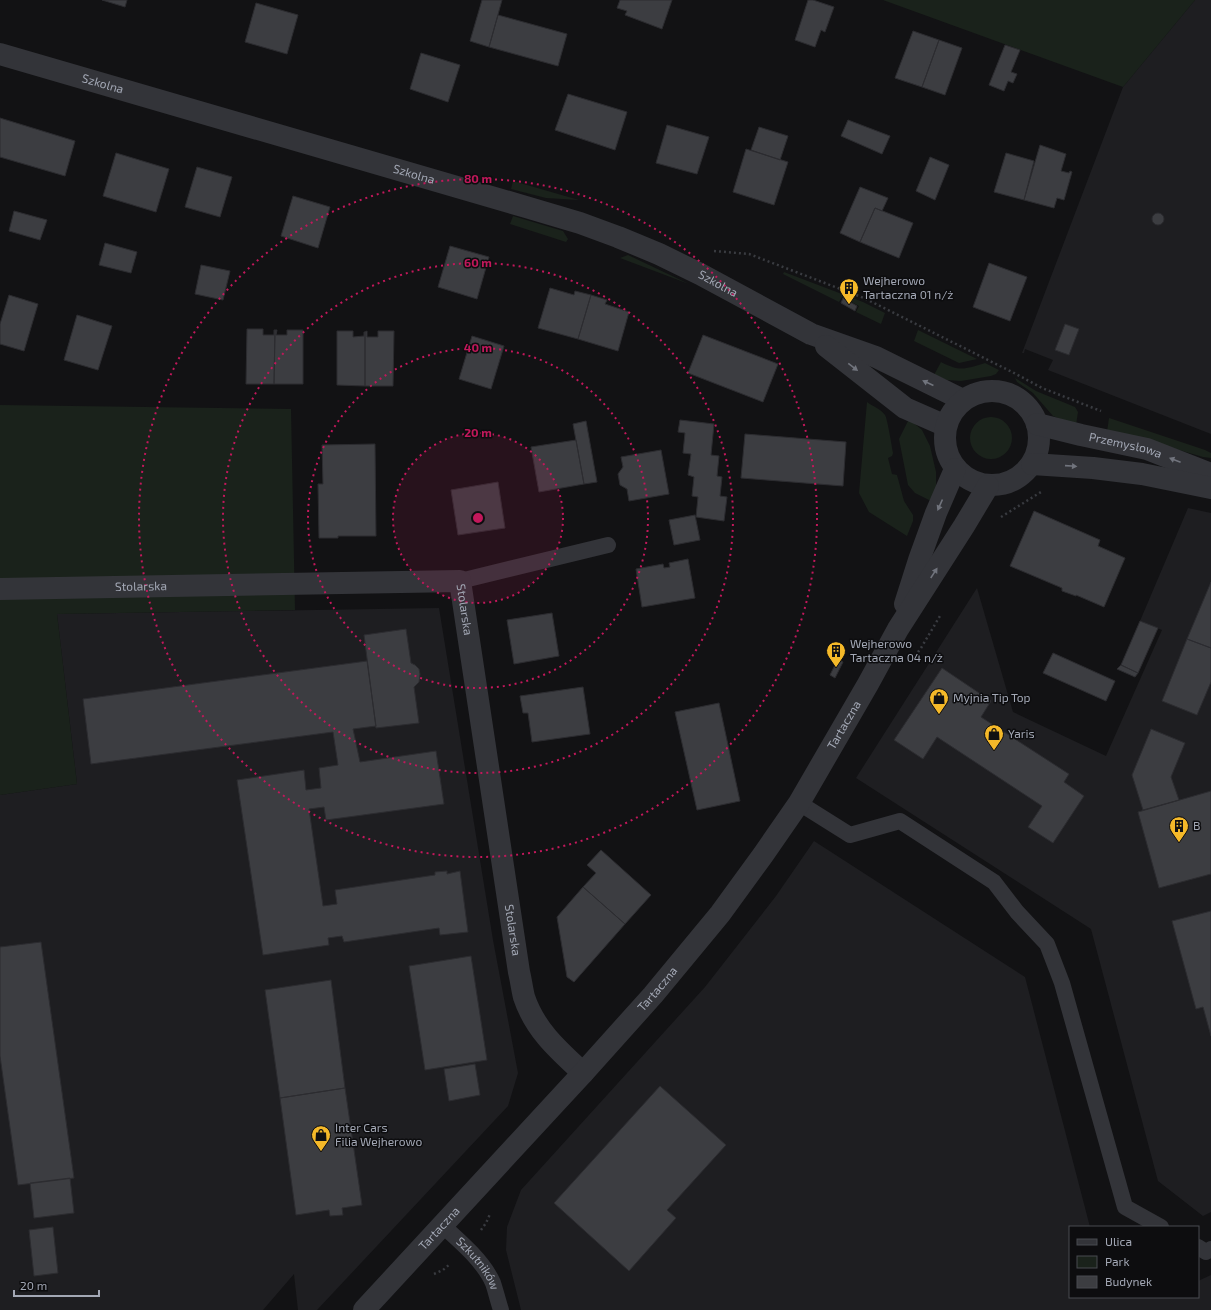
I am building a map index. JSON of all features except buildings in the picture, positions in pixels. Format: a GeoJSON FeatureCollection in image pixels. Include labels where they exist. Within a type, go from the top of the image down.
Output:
{"type":"FeatureCollection","features":[{"type":"Feature","properties":{"kind":"street","name":"Szkolna"},"geometry":{"type":"LineString","coordinates":[[0,54],[580,223],[659,254],[700,274],[811,334],[876,357],[964,400]]}},
{"type":"Feature","properties":{"kind":"street","name":"Szkolna"},"geometry":{"type":"LineString","coordinates":[[811,334],[905,408],[946,426]]}},
{"type":"Feature","properties":{"kind":"street"},"geometry":{"type":"LineString","coordinates":[[981,392],[1001,392],[1016,398],[1029,409],[1037,424],[1039,444],[1032,464],[1020,476],[1005,484],[988,486],[970,480],[956,469],[945,448],[946,426],[952,411],[964,400],[981,392]]}},
{"type":"Feature","properties":{"kind":"street","name":"Przemysłowa"},"geometry":{"type":"LineString","coordinates":[[1037,424],[1081,436],[1147,449],[1211,474]]}},
{"type":"Feature","properties":{"kind":"street","name":"Przemysłowa"},"geometry":{"type":"LineString","coordinates":[[1032,464],[1077,466],[1142,474],[1211,488]]}},
{"type":"Feature","properties":{"kind":"street","name":"Tartaczna"},"geometry":{"type":"LineString","coordinates":[[898,629],[919,560],[936,513],[956,469]]}},
{"type":"Feature","properties":{"kind":"street","name":"Tartaczna"},"geometry":{"type":"LineString","coordinates":[[364,1310],[583,1073],[653,995],[720,914],[799,802],[868,684],[898,629],[988,486]]}},
{"type":"Feature","properties":{"kind":"street","name":"Stolarska"},"geometry":{"type":"LineString","coordinates":[[0,589],[460,581],[524,997],[535,1021],[551,1044],[583,1073]]}},
{"type":"Feature","properties":{"kind":"lane"},"geometry":{"type":"LineString","coordinates":[[460,581],[608,545]]}},
{"type":"Feature","properties":{"kind":"lane"},"geometry":{"type":"LineString","coordinates":[[799,802],[850,835],[900,821],[994,882],[1017,912],[1047,944],[1062,983],[1125,1207],[1159,1226]]}},
{"type":"Feature","properties":{"kind":"lane","name":"Szkutników"},"geometry":{"type":"LineString","coordinates":[[442,1225],[466,1247],[477,1260],[492,1282],[501,1310]]}},
{"type":"Feature","properties":{"kind":"lane"},"geometry":{"type":"LineString","coordinates":[[1199,1248],[1206,1252],[1211,1249]]}},
{"type":"Feature","properties":{"kind":"path"},"geometry":{"type":"LineString","coordinates":[[711,251],[749,254],[864,298],[1042,388],[1102,412]]}},
{"type":"Feature","properties":{"kind":"shaded area"},"geometry":{"type":"Polygon","coordinates":[[[1195,0],[1211,0],[1211,434],[1048,370],[1053,360],[1025,349],[1024,353],[1022,353],[1123,87],[1195,0]]]}},
{"type":"Feature","properties":{"kind":"shaded area"},"geometry":{"type":"Polygon","coordinates":[[[1188,508],[1211,513],[1211,1212],[1203,1216],[1158,1181],[1091,929],[856,778],[977,588],[1013,712],[1106,756],[1162,630],[1140,621],[1188,508]]]}},
{"type":"Feature","properties":{"kind":"shaded area"},"geometry":{"type":"Polygon","coordinates":[[[439,608],[493,940],[518,1073],[508,1106],[317,1310],[298,1310],[294,1274],[263,1310],[0,1310],[0,795],[77,784],[57,614],[439,608]]]}},
{"type":"Feature","properties":{"kind":"shaded area"},"geometry":{"type":"Polygon","coordinates":[[[814,841],[1025,977],[1090,1226],[1069,1226],[1069,1298],[1199,1298],[1199,1281],[1211,1275],[1211,1310],[521,1310],[506,1250],[507,1227],[521,1190],[705,987],[776,896],[814,841]]]}},
{"type":"Feature","properties":{"kind":"green space"},"geometry":{"type":"Polygon","coordinates":[[[883,0],[1195,0],[1123,87],[883,0]]]}},
{"type":"Feature","properties":{"kind":"green space"},"geometry":{"type":"Polygon","coordinates":[[[513,181],[579,200],[546,198],[511,189],[513,181]]]}},
{"type":"Feature","properties":{"kind":"green space"},"geometry":{"type":"Polygon","coordinates":[[[513,216],[563,231],[568,239],[566,242],[510,224],[513,216]]]}},
{"type":"Feature","properties":{"kind":"green space"},"geometry":{"type":"Polygon","coordinates":[[[628,255],[689,284],[620,258],[628,255]]]}},
{"type":"Feature","properties":{"kind":"green space"},"geometry":{"type":"Polygon","coordinates":[[[784,272],[863,302],[885,313],[881,324],[856,312],[859,306],[842,297],[839,302],[783,274],[784,272]]]}},
{"type":"Feature","properties":{"kind":"green space"},"geometry":{"type":"Polygon","coordinates":[[[918,330],[977,359],[959,363],[914,341],[918,330]]]}},
{"type":"Feature","properties":{"kind":"green space"},"geometry":{"type":"Polygon","coordinates":[[[941,362],[958,368],[972,367],[985,363],[999,370],[996,374],[991,376],[961,381],[947,380],[934,375],[941,362]]]}},
{"type":"Feature","properties":{"kind":"green space"},"geometry":{"type":"Polygon","coordinates":[[[1015,378],[1036,391],[1075,407],[1078,412],[1076,425],[1053,416],[1033,393],[1017,382],[1015,378]]]}},
{"type":"Feature","properties":{"kind":"green space"},"geometry":{"type":"Polygon","coordinates":[[[867,402],[881,411],[886,417],[893,453],[892,456],[888,458],[892,474],[897,475],[904,501],[913,515],[913,521],[907,536],[869,512],[859,493],[867,402]]]}},
{"type":"Feature","properties":{"kind":"green space"},"geometry":{"type":"Polygon","coordinates":[[[0,405],[291,409],[295,610],[57,614],[77,784],[0,795],[0,405]]]}},
{"type":"Feature","properties":{"kind":"green space"},"geometry":{"type":"Polygon","coordinates":[[[987,417],[995,417],[1006,423],[1012,434],[1012,442],[1006,453],[995,459],[987,459],[976,453],[970,442],[970,434],[976,423],[987,417]]]}},
{"type":"Feature","properties":{"kind":"green space"},"geometry":{"type":"Polygon","coordinates":[[[1109,418],[1205,450],[1211,453],[1211,458],[1107,432],[1109,418]]]}},
{"type":"Feature","properties":{"kind":"green space"},"geometry":{"type":"Polygon","coordinates":[[[909,419],[922,430],[930,446],[936,472],[936,487],[931,501],[915,493],[908,485],[899,439],[909,419]]]}},
{"type":"Feature","properties":{"kind":"place","name":"Wejherowo Tartaczna 01 n/ż"},"geometry":{"type":"Point","coordinates":[849,305]}},
{"type":"Feature","properties":{"kind":"place","name":"Wejherowo Tartaczna 04 n/ż"},"geometry":{"type":"Point","coordinates":[836,668]}},
{"type":"Feature","properties":{"kind":"place","name":"Myjnia Tip Top"},"geometry":{"type":"Point","coordinates":[939,715]}},
{"type":"Feature","properties":{"kind":"place","name":"Yaris"},"geometry":{"type":"Point","coordinates":[994,751]}},
{"type":"Feature","properties":{"kind":"place","name":"B"},"geometry":{"type":"Point","coordinates":[1179,843]}},
{"type":"Feature","properties":{"kind":"place","name":"Inter Cars Filia Wejherowo"},"geometry":{"type":"Point","coordinates":[321,1152]}}]}
